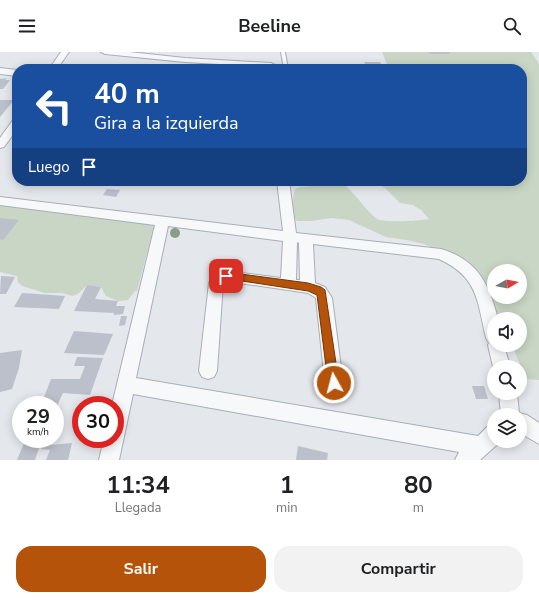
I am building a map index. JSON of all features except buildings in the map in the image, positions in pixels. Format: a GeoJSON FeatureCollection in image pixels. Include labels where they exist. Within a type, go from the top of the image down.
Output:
{"type":"FeatureCollection","features":[{"type":"Feature","properties":{"kind":"street"},"geometry":{"type":"LineString","coordinates":[[57,64],[65,52]]}},
{"type":"Feature","properties":{"kind":"street"},"geometry":{"type":"LineString","coordinates":[[105,52],[185,60],[270,64]]}},
{"type":"Feature","properties":{"kind":"street"},"geometry":{"type":"LineString","coordinates":[[0,71],[12,72]]}},
{"type":"Feature","properties":{"kind":"street"},"geometry":{"type":"LineString","coordinates":[[0,145],[12,129]]}},
{"type":"Feature","properties":{"kind":"street"},"geometry":{"type":"LineString","coordinates":[[284,186],[290,238],[288,285]]}},
{"type":"Feature","properties":{"kind":"street"},"geometry":{"type":"LineString","coordinates":[[0,201],[290,238],[441,254],[455,259],[475,275],[481,288],[487,312]]}},
{"type":"Feature","properties":{"kind":"street"},"geometry":{"type":"LineString","coordinates":[[123,396],[162,222]]}},
{"type":"Feature","properties":{"kind":"street"},"geometry":{"type":"LineString","coordinates":[[306,239],[308,287]]}},
{"type":"Feature","properties":{"kind":"street"},"geometry":{"type":"LineString","coordinates":[[208,371],[216,283],[219,278],[226,276],[308,287],[322,293],[324,298],[334,383]]}},
{"type":"Feature","properties":{"kind":"street"},"geometry":{"type":"LineString","coordinates":[[126,385],[487,440]]}},
{"type":"Feature","properties":{"kind":"street"},"geometry":{"type":"LineString","coordinates":[[527,426],[539,434]]}},
{"type":"Feature","properties":{"kind":"street"},"geometry":{"type":"LineString","coordinates":[[465,460],[487,441]]}},
{"type":"Feature","properties":{"kind":"street"},"geometry":{"type":"LineString","coordinates":[[109,460],[112,448]]}},
{"type":"Feature","properties":{"kind":"lane"},"geometry":{"type":"LineString","coordinates":[[283,52],[285,64]]}},
{"type":"Feature","properties":{"kind":"green space"},"geometry":{"type":"Polygon","coordinates":[[[382,52],[531,52],[539,64],[539,380],[527,379],[527,360],[518,360],[515,352],[527,352],[527,312],[497,312],[494,304],[527,304],[527,264],[487,264],[487,288],[455,257],[424,244],[386,237],[349,220],[331,218],[311,221],[297,221],[293,214],[292,206],[295,189],[314,186],[345,186],[377,219],[411,221],[429,219],[421,210],[413,205],[400,203],[381,186],[527,186],[527,64],[387,64],[382,52]]]}},
{"type":"Feature","properties":{"kind":"green space"},"geometry":{"type":"Polygon","coordinates":[[[0,201],[150,221],[154,227],[137,291],[135,291],[128,300],[118,301],[106,296],[101,287],[87,285],[79,293],[73,296],[62,293],[45,293],[22,286],[18,282],[17,276],[0,272],[0,201]]]}},
{"type":"Feature","properties":{"kind":"route"},"geometry":{"type":"LineString","coordinates":[[226,276],[308,287],[322,293],[324,298],[334,383]]}}]}
